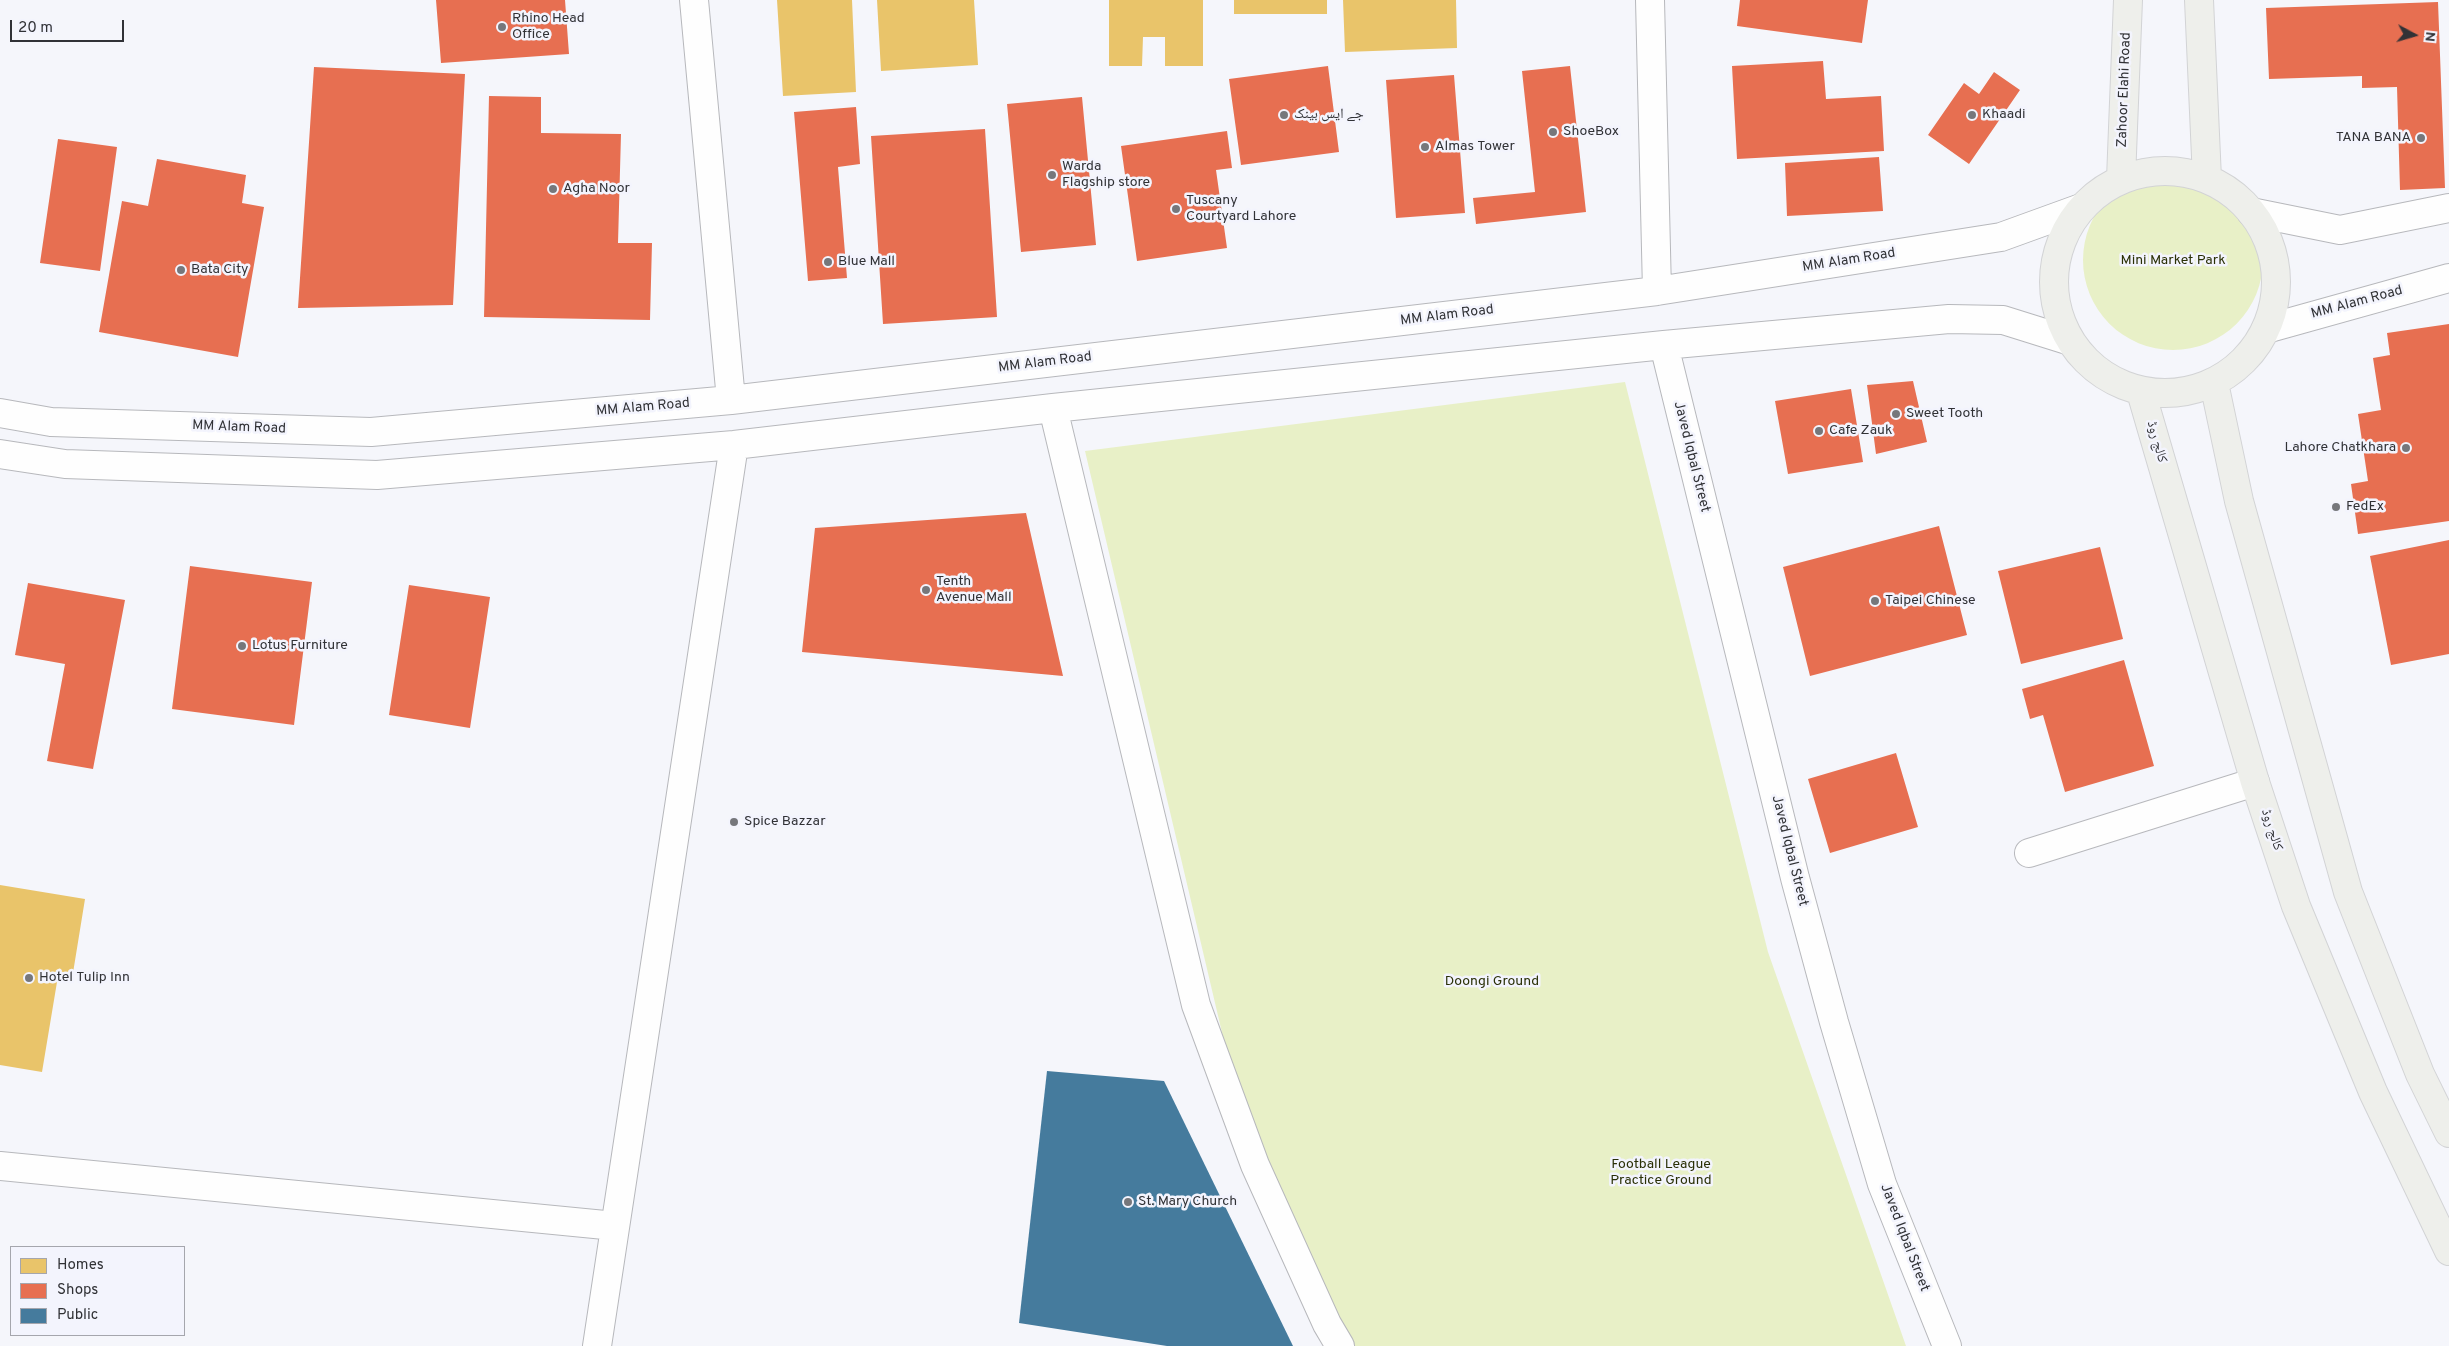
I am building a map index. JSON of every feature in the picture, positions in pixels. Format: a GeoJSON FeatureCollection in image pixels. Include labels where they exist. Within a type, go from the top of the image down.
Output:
{"type":"FeatureCollection","features":[{"type":"Feature","properties":{"kind":"main road","name":"Zahoor Elahi Road"},"geometry":{"type":"LineString","coordinates":[[2121,179],[2128,0]]}},
{"type":"Feature","properties":{"kind":"main road"},"geometry":{"type":"LineString","coordinates":[[2199,0],[2207,179]]}},
{"type":"Feature","properties":{"kind":"main road"},"geometry":{"type":"LineString","coordinates":[[2169,171],[2178,171],[2207,179],[2231,192],[2251,212],[2266,238],[2275,268],[2275,299],[2266,329],[2253,350],[2236,369],[2214,383],[2191,391],[2166,394],[2141,392],[2118,384],[2099,373],[2083,358],[2070,341],[2056,308],[2054,272],[2062,238],[2081,208],[2100,191],[2121,179],[2150,172],[2169,171]]}},
{"type":"Feature","properties":{"kind":"main road"},"geometry":{"type":"LineString","coordinates":[[2214,383],[2239,501],[2348,892],[2420,1074],[2449,1133]]}},
{"type":"Feature","properties":{"kind":"main road","name":"کالج روڈ"},"geometry":{"type":"LineString","coordinates":[[2141,392],[2255,782],[2296,906],[2373,1092],[2449,1251]]}},
{"type":"Feature","properties":{"kind":"street"},"geometry":{"type":"LineString","coordinates":[[694,0],[731,400]]}},
{"type":"Feature","properties":{"kind":"street"},"geometry":{"type":"LineString","coordinates":[[1650,0],[1657,291]]}},
{"type":"Feature","properties":{"kind":"street","name":"MM Alam Road"},"geometry":{"type":"LineString","coordinates":[[0,413],[51,422],[371,432],[731,400],[1657,291],[2001,237],[2081,208]]}},
{"type":"Feature","properties":{"kind":"street"},"geometry":{"type":"LineString","coordinates":[[2251,212],[2340,230],[2449,208]]}},
{"type":"Feature","properties":{"kind":"street","name":"MM Alam Road"},"geometry":{"type":"LineString","coordinates":[[2266,329],[2449,278]]}},
{"type":"Feature","properties":{"kind":"street"},"geometry":{"type":"LineString","coordinates":[[0,454],[65,464],[377,476],[734,445],[1053,408],[1664,345],[1949,319],[2003,320],[2070,341]]}},
{"type":"Feature","properties":{"kind":"street","name":"Javed Iqbal Street"},"geometry":{"type":"LineString","coordinates":[[1664,345],[1795,878],[1834,1022],[1882,1184],[1947,1346]]}},
{"type":"Feature","properties":{"kind":"street"},"geometry":{"type":"LineString","coordinates":[[1053,408],[1196,1005],[1255,1165],[1323,1315],[1340,1346]]}},
{"type":"Feature","properties":{"kind":"street"},"geometry":{"type":"LineString","coordinates":[[597,1346],[734,445]]}},
{"type":"Feature","properties":{"kind":"street"},"geometry":{"type":"LineString","coordinates":[[2029,853],[2255,782]]}},
{"type":"Feature","properties":{"kind":"street"},"geometry":{"type":"LineString","coordinates":[[0,1166],[615,1226]]}},
{"type":"Feature","properties":{"kind":"green space","name":"Mini Market Park"},"geometry":{"type":"Polygon","coordinates":[[[2164,170],[2182,170],[2207,177],[2223,185],[2237,196],[2248,210],[2256,226],[2263,251],[2263,269],[2256,294],[2248,310],[2237,324],[2223,335],[2199,346],[2182,350],[2164,350],[2147,346],[2123,335],[2103,317],[2087,286],[2083,269],[2083,251],[2087,234],[2098,210],[2116,190],[2147,174],[2164,170]]]}},
{"type":"Feature","properties":{"kind":"green space","name":"Doongi Ground"},"geometry":{"type":"Polygon","coordinates":[[[1625,382],[1768,952],[1906,1346],[1343,1346],[1232,1075],[1085,451],[1625,382]]]}},
{"type":"Feature","properties":{"kind":"building: Homes"},"geometry":{"type":"Polygon","coordinates":[[[777,0],[852,0],[856,92],[783,96],[777,0]]]}},
{"type":"Feature","properties":{"kind":"building: Homes"},"geometry":{"type":"Polygon","coordinates":[[[877,0],[974,0],[978,65],[881,71],[877,0]]]}},
{"type":"Feature","properties":{"kind":"building: Homes"},"geometry":{"type":"Polygon","coordinates":[[[1109,0],[1203,0],[1203,66],[1165,66],[1165,37],[1143,37],[1142,66],[1109,66],[1109,0]]]}},
{"type":"Feature","properties":{"kind":"building: Homes"},"geometry":{"type":"Polygon","coordinates":[[[1234,0],[1327,0],[1327,14],[1234,14],[1234,0]]]}},
{"type":"Feature","properties":{"kind":"building: Homes"},"geometry":{"type":"Polygon","coordinates":[[[1343,0],[1456,0],[1457,48],[1345,52],[1343,0]]]}},
{"type":"Feature","properties":{"kind":"building: Homes","name":"Hotel Tulip Inn"},"geometry":{"type":"Polygon","coordinates":[[[0,885],[85,899],[72,979],[58,976],[42,1072],[0,1065],[0,885]]]}},
{"type":"Feature","properties":{"kind":"building: Shops","name":"Rhino Head Office"},"geometry":{"type":"Polygon","coordinates":[[[436,0],[565,0],[569,54],[441,63],[436,0]]]}},
{"type":"Feature","properties":{"kind":"building: Shops"},"geometry":{"type":"Polygon","coordinates":[[[1740,0],[1868,0],[1862,43],[1737,26],[1740,0]]]}},
{"type":"Feature","properties":{"kind":"building: Shops","name":"TANA BANA"},"geometry":{"type":"Polygon","coordinates":[[[2438,2],[2445,188],[2400,190],[2397,87],[2362,88],[2362,76],[2269,79],[2266,8],[2438,2]]]}},
{"type":"Feature","properties":{"kind":"building: Shops"},"geometry":{"type":"Polygon","coordinates":[[[1823,61],[1826,99],[1881,96],[1884,151],[1737,159],[1732,66],[1823,61]]]}},
{"type":"Feature","properties":{"kind":"building: Shops","name":"جے ایس بینک"},"geometry":{"type":"Polygon","coordinates":[[[1328,66],[1339,152],[1241,165],[1229,79],[1328,66]]]}},
{"type":"Feature","properties":{"kind":"building: Shops","name":"ShoeBox"},"geometry":{"type":"Polygon","coordinates":[[[1570,66],[1586,212],[1476,224],[1473,198],[1535,192],[1522,71],[1570,66]]]}},
{"type":"Feature","properties":{"kind":"building: Shops"},"geometry":{"type":"Polygon","coordinates":[[[314,67],[465,74],[453,305],[298,308],[314,67]]]}},
{"type":"Feature","properties":{"kind":"building: Shops","name":"Khaadi"},"geometry":{"type":"Polygon","coordinates":[[[1994,72],[2020,90],[1969,164],[1928,135],[1964,83],[1979,94],[1994,72]]]}},
{"type":"Feature","properties":{"kind":"building: Shops","name":"Almas Tower"},"geometry":{"type":"Polygon","coordinates":[[[1454,75],[1465,213],[1396,218],[1386,80],[1454,75]]]}},
{"type":"Feature","properties":{"kind":"building: Shops","name":"Agha Noor"},"geometry":{"type":"Polygon","coordinates":[[[489,96],[541,97],[541,133],[621,134],[618,243],[652,243],[650,320],[484,317],[489,96]]]}},
{"type":"Feature","properties":{"kind":"building: Shops","name":"Warda Flagship store"},"geometry":{"type":"Polygon","coordinates":[[[1082,97],[1096,245],[1021,252],[1007,104],[1082,97]]]}},
{"type":"Feature","properties":{"kind":"building: Shops"},"geometry":{"type":"Polygon","coordinates":[[[856,107],[860,164],[838,167],[847,278],[808,281],[794,112],[856,107]]]}},
{"type":"Feature","properties":{"kind":"building: Shops"},"geometry":{"type":"Polygon","coordinates":[[[985,129],[997,317],[883,324],[871,136],[985,129]]]}},
{"type":"Feature","properties":{"kind":"building: Shops","name":"Tuscany Courtyard Lahore"},"geometry":{"type":"Polygon","coordinates":[[[1227,131],[1232,168],[1216,170],[1227,248],[1137,261],[1121,146],[1227,131]]]}},
{"type":"Feature","properties":{"kind":"building: Shops"},"geometry":{"type":"Polygon","coordinates":[[[58,139],[117,147],[100,271],[40,263],[58,139]]]}},
{"type":"Feature","properties":{"kind":"building: Shops"},"geometry":{"type":"Polygon","coordinates":[[[1879,157],[1883,211],[1787,216],[1785,163],[1879,157]]]}},
{"type":"Feature","properties":{"kind":"building: Shops","name":"Bata City"},"geometry":{"type":"Polygon","coordinates":[[[157,159],[246,175],[242,203],[264,207],[238,357],[99,332],[122,201],[148,206],[157,159]]]}},
{"type":"Feature","properties":{"kind":"building: Shops","name":"Lahore Chatkhara"},"geometry":{"type":"Polygon","coordinates":[[[2449,324],[2449,521],[2358,534],[2351,484],[2368,481],[2358,414],[2381,410],[2373,358],[2390,355],[2387,333],[2449,324]]]}},
{"type":"Feature","properties":{"kind":"building: Shops","name":"Sweet Tooth"},"geometry":{"type":"Polygon","coordinates":[[[1913,381],[1927,442],[1876,454],[1867,385],[1913,381]]]}},
{"type":"Feature","properties":{"kind":"building: Shops","name":"Cafe Zauk"},"geometry":{"type":"Polygon","coordinates":[[[1851,389],[1863,462],[1788,474],[1775,401],[1851,389]]]}},
{"type":"Feature","properties":{"kind":"building: Shops","name":"Tenth Avenue Mall"},"geometry":{"type":"Polygon","coordinates":[[[1026,513],[1063,676],[802,652],[815,528],[1026,513]]]}},
{"type":"Feature","properties":{"kind":"building: Shops","name":"Taipei Chinese"},"geometry":{"type":"Polygon","coordinates":[[[1939,526],[1967,635],[1810,676],[1783,567],[1939,526]]]}},
{"type":"Feature","properties":{"kind":"building: Shops","name":"FedEx"},"geometry":{"type":"Polygon","coordinates":[[[2449,540],[2449,654],[2391,665],[2370,556],[2449,540]]]}},
{"type":"Feature","properties":{"kind":"building: Shops"},"geometry":{"type":"Polygon","coordinates":[[[2100,547],[2123,639],[2021,664],[1998,571],[2100,547]]]}},
{"type":"Feature","properties":{"kind":"building: Shops","name":"Lotus Furniture"},"geometry":{"type":"Polygon","coordinates":[[[190,566],[312,582],[294,725],[172,709],[190,566]]]}},
{"type":"Feature","properties":{"kind":"building: Shops"},"geometry":{"type":"Polygon","coordinates":[[[28,583],[125,600],[93,769],[47,761],[65,664],[15,655],[28,583]]]}},
{"type":"Feature","properties":{"kind":"building: Shops"},"geometry":{"type":"Polygon","coordinates":[[[409,585],[490,597],[470,728],[389,715],[409,585]]]}},
{"type":"Feature","properties":{"kind":"building: Shops"},"geometry":{"type":"Polygon","coordinates":[[[2124,660],[2154,766],[2065,792],[2043,715],[2030,719],[2022,689],[2124,660]]]}},
{"type":"Feature","properties":{"kind":"building: Shops"},"geometry":{"type":"Polygon","coordinates":[[[1896,753],[1918,827],[1830,853],[1808,779],[1896,753]]]}},
{"type":"Feature","properties":{"kind":"building: Public","name":"St. Mary Church"},"geometry":{"type":"Polygon","coordinates":[[[1047,1071],[1164,1081],[1293,1346],[1167,1346],[1019,1323],[1047,1071]]]}},
{"type":"Feature","properties":{"kind":"place","name":"Rhino Head Office"},"geometry":{"type":"Point","coordinates":[502,27]}},
{"type":"Feature","properties":{"kind":"place","name":"جے ایس بینک"},"geometry":{"type":"Point","coordinates":[1284,115]}},
{"type":"Feature","properties":{"kind":"place","name":"Khaadi"},"geometry":{"type":"Point","coordinates":[1972,115]}},
{"type":"Feature","properties":{"kind":"place","name":"ShoeBox"},"geometry":{"type":"Point","coordinates":[1553,132]}},
{"type":"Feature","properties":{"kind":"place","name":"TANA BANA"},"geometry":{"type":"Point","coordinates":[2421,138]}},
{"type":"Feature","properties":{"kind":"place","name":"Almas Tower"},"geometry":{"type":"Point","coordinates":[1425,147]}},
{"type":"Feature","properties":{"kind":"place","name":"Warda Flagship store"},"geometry":{"type":"Point","coordinates":[1052,175]}},
{"type":"Feature","properties":{"kind":"place","name":"Agha Noor"},"geometry":{"type":"Point","coordinates":[553,189]}},
{"type":"Feature","properties":{"kind":"place","name":"Tuscany Courtyard Lahore"},"geometry":{"type":"Point","coordinates":[1176,209]}},
{"type":"Feature","properties":{"kind":"place","name":"Blue Mall"},"geometry":{"type":"Point","coordinates":[828,262]}},
{"type":"Feature","properties":{"kind":"place","name":"Bata City"},"geometry":{"type":"Point","coordinates":[181,270]}},
{"type":"Feature","properties":{"kind":"place","name":"Sweet Tooth"},"geometry":{"type":"Point","coordinates":[1896,414]}},
{"type":"Feature","properties":{"kind":"place","name":"Cafe Zauk"},"geometry":{"type":"Point","coordinates":[1819,431]}},
{"type":"Feature","properties":{"kind":"place","name":"Lahore Chatkhara"},"geometry":{"type":"Point","coordinates":[2406,448]}},
{"type":"Feature","properties":{"kind":"place","name":"FedEx"},"geometry":{"type":"Point","coordinates":[2336,507]}},
{"type":"Feature","properties":{"kind":"place","name":"Tenth Avenue Mall"},"geometry":{"type":"Point","coordinates":[926,590]}},
{"type":"Feature","properties":{"kind":"place","name":"Taipei Chinese"},"geometry":{"type":"Point","coordinates":[1875,601]}},
{"type":"Feature","properties":{"kind":"place","name":"Lotus Furniture"},"geometry":{"type":"Point","coordinates":[242,646]}},
{"type":"Feature","properties":{"kind":"place","name":"Spice Bazzar"},"geometry":{"type":"Point","coordinates":[734,822]}},
{"type":"Feature","properties":{"kind":"place","name":"Hotel Tulip Inn"},"geometry":{"type":"Point","coordinates":[29,978]}},
{"type":"Feature","properties":{"kind":"place","name":"St. Mary Church"},"geometry":{"type":"Point","coordinates":[1128,1202]}},
{"type":"Feature","properties":{"kind":"park label","name":"Football League Practice Ground"},"geometry":{"type":"Point","coordinates":[1661,1174]}}]}
